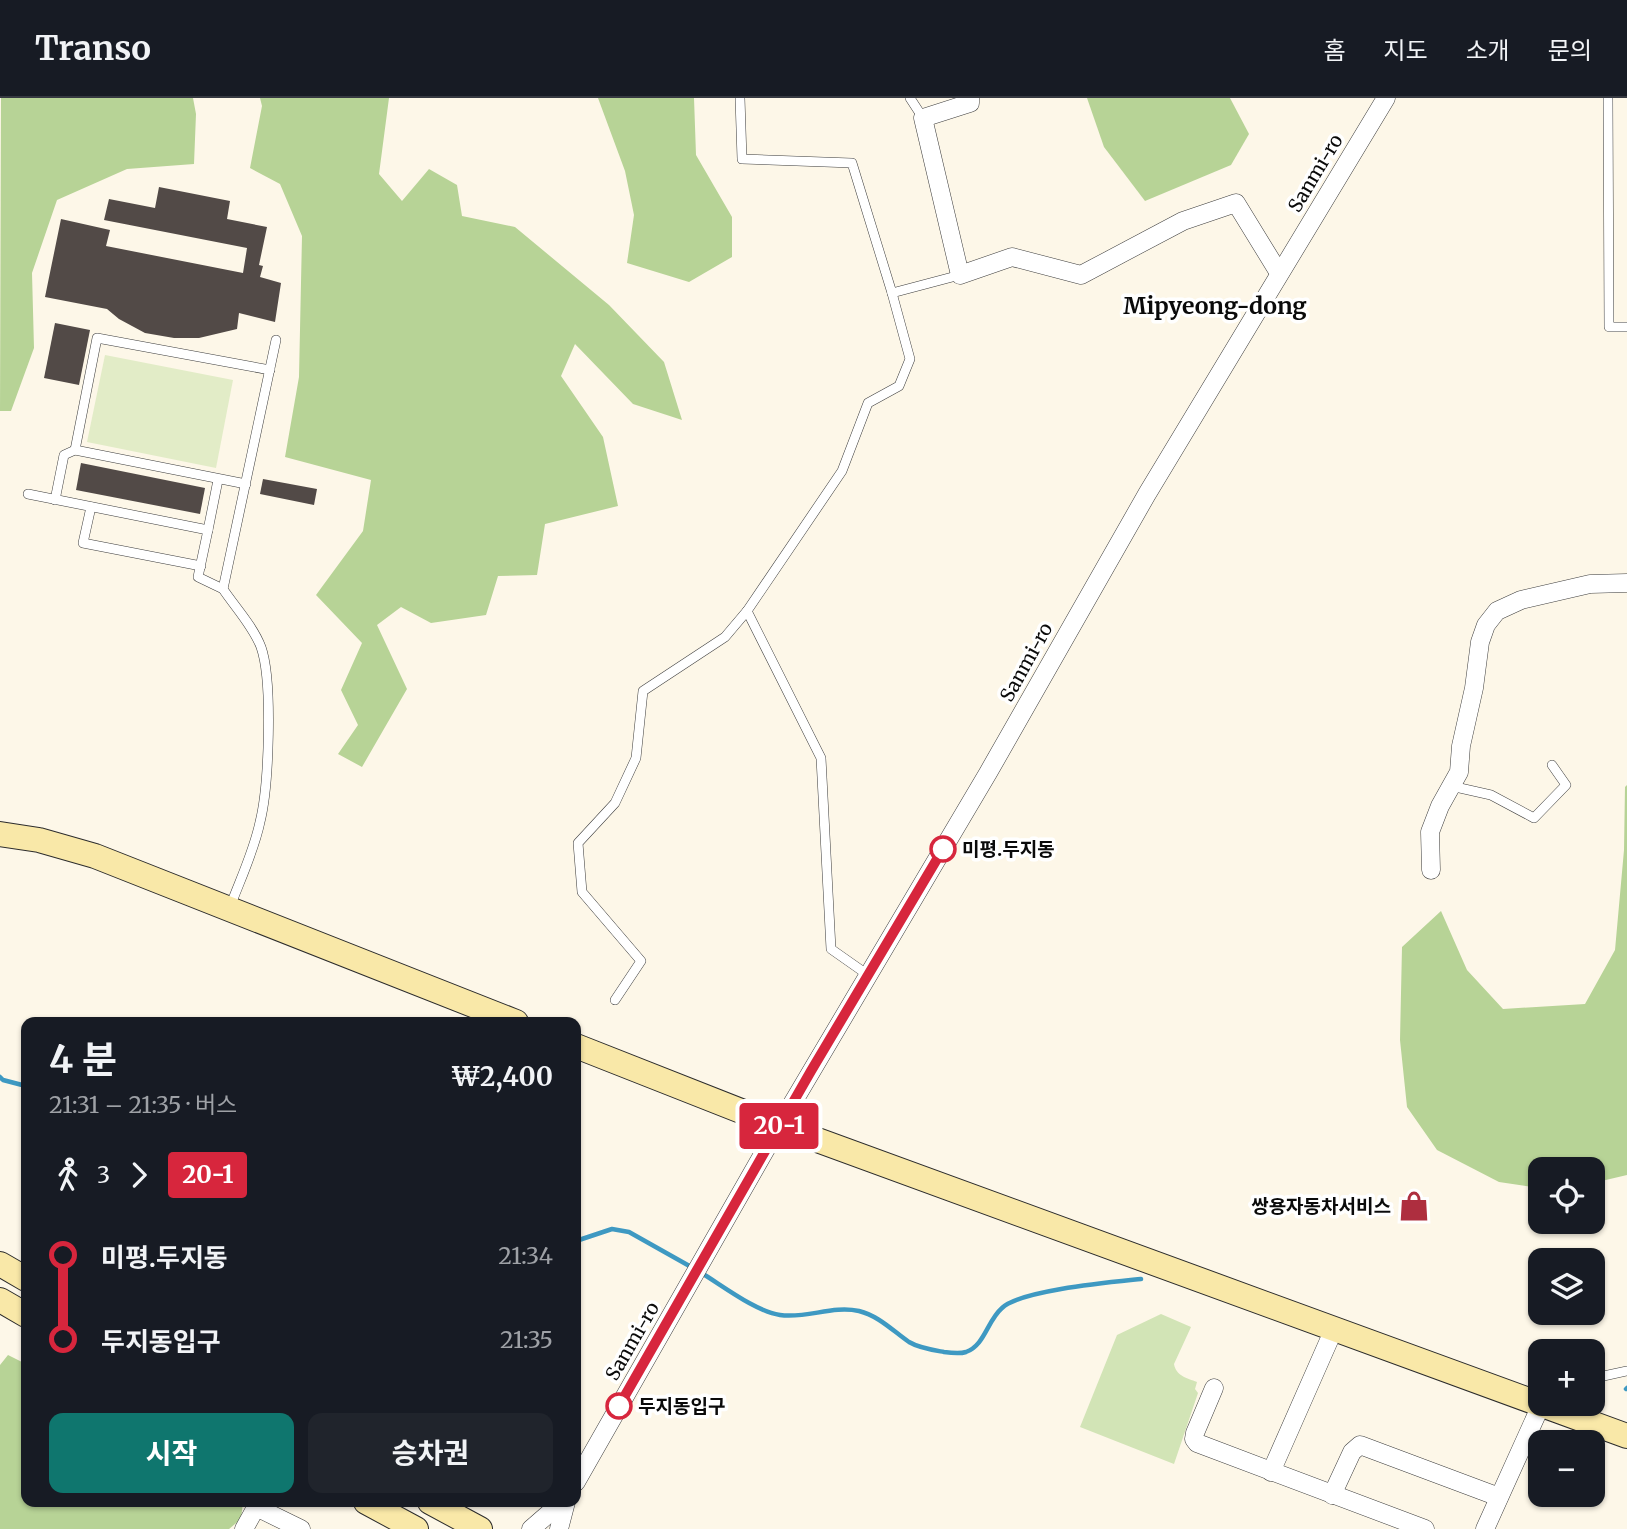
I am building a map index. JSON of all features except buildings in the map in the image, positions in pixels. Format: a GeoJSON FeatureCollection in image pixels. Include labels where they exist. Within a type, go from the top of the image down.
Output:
{"type":"FeatureCollection","features":[{"type":"Feature","properties":{"kind":"street"},"geometry":{"type":"LineString","coordinates":[[970,98],[970,103],[923,118],[960,275],[1012,257],[1081,275],[1183,221],[1236,203],[1279,273]]}},
{"type":"Feature","properties":{"kind":"street","name":"Sanmi-ro"},"geometry":{"type":"LineString","coordinates":[[581,1473],[779,1126],[988,773],[1147,494],[1386,98]]}},
{"type":"Feature","properties":{"kind":"street"},"geometry":{"type":"LineString","coordinates":[[1431,870],[1430,832],[1440,806],[1459,772],[1480,642],[1486,625],[1497,611],[1521,600],[1590,584],[1627,583]]}},
{"type":"Feature","properties":{"kind":"street"},"geometry":{"type":"LineString","coordinates":[[0,834],[66,847],[503,1017]]}},
{"type":"Feature","properties":{"kind":"street"},"geometry":{"type":"LineString","coordinates":[[581,1048],[779,1126],[1528,1400]]}},
{"type":"Feature","properties":{"kind":"street"},"geometry":{"type":"LineString","coordinates":[[0,1264],[21,1276]]}},
{"type":"Feature","properties":{"kind":"street"},"geometry":{"type":"LineString","coordinates":[[0,1300],[21,1312]]}},
{"type":"Feature","properties":{"kind":"street"},"geometry":{"type":"LineString","coordinates":[[1271,1472],[1334,1329]]}},
{"type":"Feature","properties":{"kind":"street"},"geometry":{"type":"LineString","coordinates":[[1214,1388],[1194,1439],[1204,1447],[1425,1529]]}},
{"type":"Feature","properties":{"kind":"street"},"geometry":{"type":"LineString","coordinates":[[1485,1529],[1536,1416]]}},
{"type":"Feature","properties":{"kind":"street"},"geometry":{"type":"LineString","coordinates":[[1584,1416],[1627,1436]]}},
{"type":"Feature","properties":{"kind":"street"},"geometry":{"type":"LineString","coordinates":[[1332,1495],[1352,1452],[1360,1445],[1499,1497]]}},
{"type":"Feature","properties":{"kind":"street"},"geometry":{"type":"LineString","coordinates":[[244,1529],[256,1507]]}},
{"type":"Feature","properties":{"kind":"street"},"geometry":{"type":"LineString","coordinates":[[263,1507],[300,1529]]}},
{"type":"Feature","properties":{"kind":"street"},"geometry":{"type":"LineString","coordinates":[[375,1507],[416,1529]]}},
{"type":"Feature","properties":{"kind":"street"},"geometry":{"type":"LineString","coordinates":[[439,1507],[479,1529]]}},
{"type":"Feature","properties":{"kind":"street"},"geometry":{"type":"LineString","coordinates":[[531,1529],[558,1507]]}},
{"type":"Feature","properties":{"kind":"street"},"geometry":{"type":"LineString","coordinates":[[549,1529],[561,1507]]}},
{"type":"Feature","properties":{"kind":"street"},"geometry":{"type":"LineString","coordinates":[[559,1529],[563,1507]]}},
{"type":"Feature","properties":{"kind":"lane"},"geometry":{"type":"LineString","coordinates":[[615,1000],[641,961],[582,892],[578,843],[615,803],[636,758],[643,691],[725,637],[747,611],[842,471],[869,403],[899,386],[910,359],[852,163],[742,159],[740,98]]}},
{"type":"Feature","properties":{"kind":"lane"},"geometry":{"type":"LineString","coordinates":[[910,98],[923,118]]}},
{"type":"Feature","properties":{"kind":"lane"},"geometry":{"type":"LineString","coordinates":[[1608,98],[1609,327],[1627,327]]}},
{"type":"Feature","properties":{"kind":"lane"},"geometry":{"type":"LineString","coordinates":[[892,293],[960,275]]}},
{"type":"Feature","properties":{"kind":"lane"},"geometry":{"type":"LineString","coordinates":[[75,450],[97,338],[270,370]]}},
{"type":"Feature","properties":{"kind":"lane"},"geometry":{"type":"LineString","coordinates":[[223,589],[276,340]]}},
{"type":"Feature","properties":{"kind":"lane"},"geometry":{"type":"LineString","coordinates":[[55,500],[64,455],[75,450],[246,484]]}},
{"type":"Feature","properties":{"kind":"lane"},"geometry":{"type":"LineString","coordinates":[[218,480],[198,578],[223,589],[259,642],[266,667],[267,690],[266,788],[260,823],[229,909]]}},
{"type":"Feature","properties":{"kind":"lane"},"geometry":{"type":"LineString","coordinates":[[29,495],[208,530]]}},
{"type":"Feature","properties":{"kind":"lane"},"geometry":{"type":"LineString","coordinates":[[91,507],[82,543],[201,566]]}},
{"type":"Feature","properties":{"kind":"lane"},"geometry":{"type":"LineString","coordinates":[[747,611],[821,758],[831,949],[868,975]]}},
{"type":"Feature","properties":{"kind":"lane"},"geometry":{"type":"LineString","coordinates":[[1451,786],[1491,794],[1534,818],[1566,785],[1552,765]]}},
{"type":"Feature","properties":{"kind":"lane"},"geometry":{"type":"LineString","coordinates":[[1605,1376],[1627,1371]]}},
{"type":"Feature","properties":{"kind":"green space"},"geometry":{"type":"Polygon","coordinates":[[[1,98],[193,98],[196,114],[194,164],[127,169],[57,200],[32,273],[34,348],[11,411],[0,411],[1,98]]]}},
{"type":"Feature","properties":{"kind":"green space"},"geometry":{"type":"Polygon","coordinates":[[[260,98],[389,98],[379,174],[402,201],[429,169],[457,185],[462,216],[515,227],[609,305],[664,362],[682,420],[633,404],[575,344],[561,376],[603,437],[618,506],[545,524],[537,575],[498,576],[486,615],[431,623],[401,607],[377,625],[407,689],[362,767],[338,754],[358,725],[341,690],[362,643],[316,595],[363,531],[371,480],[285,457],[299,377],[302,236],[280,184],[250,168],[262,106],[260,98]]]}},
{"type":"Feature","properties":{"kind":"green space"},"geometry":{"type":"Polygon","coordinates":[[[598,98],[694,98],[696,155],[732,217],[732,257],[689,282],[627,263],[634,215],[625,171],[598,98]]]}},
{"type":"Feature","properties":{"kind":"green space"},"geometry":{"type":"Polygon","coordinates":[[[1087,98],[1230,98],[1249,134],[1231,165],[1145,201],[1104,147],[1087,98]]]}},
{"type":"Feature","properties":{"kind":"green space"},"geometry":{"type":"Polygon","coordinates":[[[105,355],[233,380],[216,468],[87,442],[105,355]]]}},
{"type":"Feature","properties":{"kind":"green space"},"geometry":{"type":"Polygon","coordinates":[[[1627,785],[1627,1175],[1605,1180],[1605,1157],[1528,1157],[1528,1186],[1499,1182],[1437,1150],[1407,1107],[1400,1040],[1402,947],[1441,911],[1467,970],[1503,1009],[1585,1004],[1615,950],[1624,850],[1627,785]]]}},
{"type":"Feature","properties":{"kind":"green space"},"geometry":{"type":"Polygon","coordinates":[[[1161,1314],[1191,1327],[1174,1364],[1180,1374],[1197,1382],[1195,1389],[1198,1393],[1174,1464],[1080,1427],[1117,1335],[1161,1314]]]}},
{"type":"Feature","properties":{"kind":"green space"},"geometry":{"type":"Polygon","coordinates":[[[8,1355],[21,1362],[21,1507],[242,1507],[241,1519],[229,1529],[0,1529],[0,1365],[8,1355]]]}},
{"type":"Feature","properties":{"kind":"waterway"},"geometry":{"type":"LineString","coordinates":[[0,1077],[21,1085]]}},
{"type":"Feature","properties":{"kind":"waterway"},"geometry":{"type":"LineString","coordinates":[[581,1239],[612,1229],[629,1232],[693,1268]]}},
{"type":"Feature","properties":{"kind":"waterway"},"geometry":{"type":"LineString","coordinates":[[700,1272],[770,1313],[790,1316],[839,1310],[859,1311],[879,1320],[913,1344],[955,1353],[966,1352],[978,1344],[997,1313],[1012,1302],[1068,1288],[1141,1279]]}},
{"type":"Feature","properties":{"kind":"bus line","name":"20-1"},"geometry":{"type":"LineString","coordinates":[[619,1406],[811,1071],[943,849]]}},
{"type":"Feature","properties":{"kind":"place","name":"미평.두지동"},"geometry":{"type":"Point","coordinates":[943,849]}},
{"type":"Feature","properties":{"kind":"place","name":"쌍용자동차서비스"},"geometry":{"type":"Point","coordinates":[1414,1206]}},
{"type":"Feature","properties":{"kind":"place","name":"두지동입구"},"geometry":{"type":"Point","coordinates":[619,1406]}},
{"type":"Feature","properties":{"kind":"district","name":"Mipyeong-dong"},"geometry":{"type":"Point","coordinates":[1215,305]}}]}
